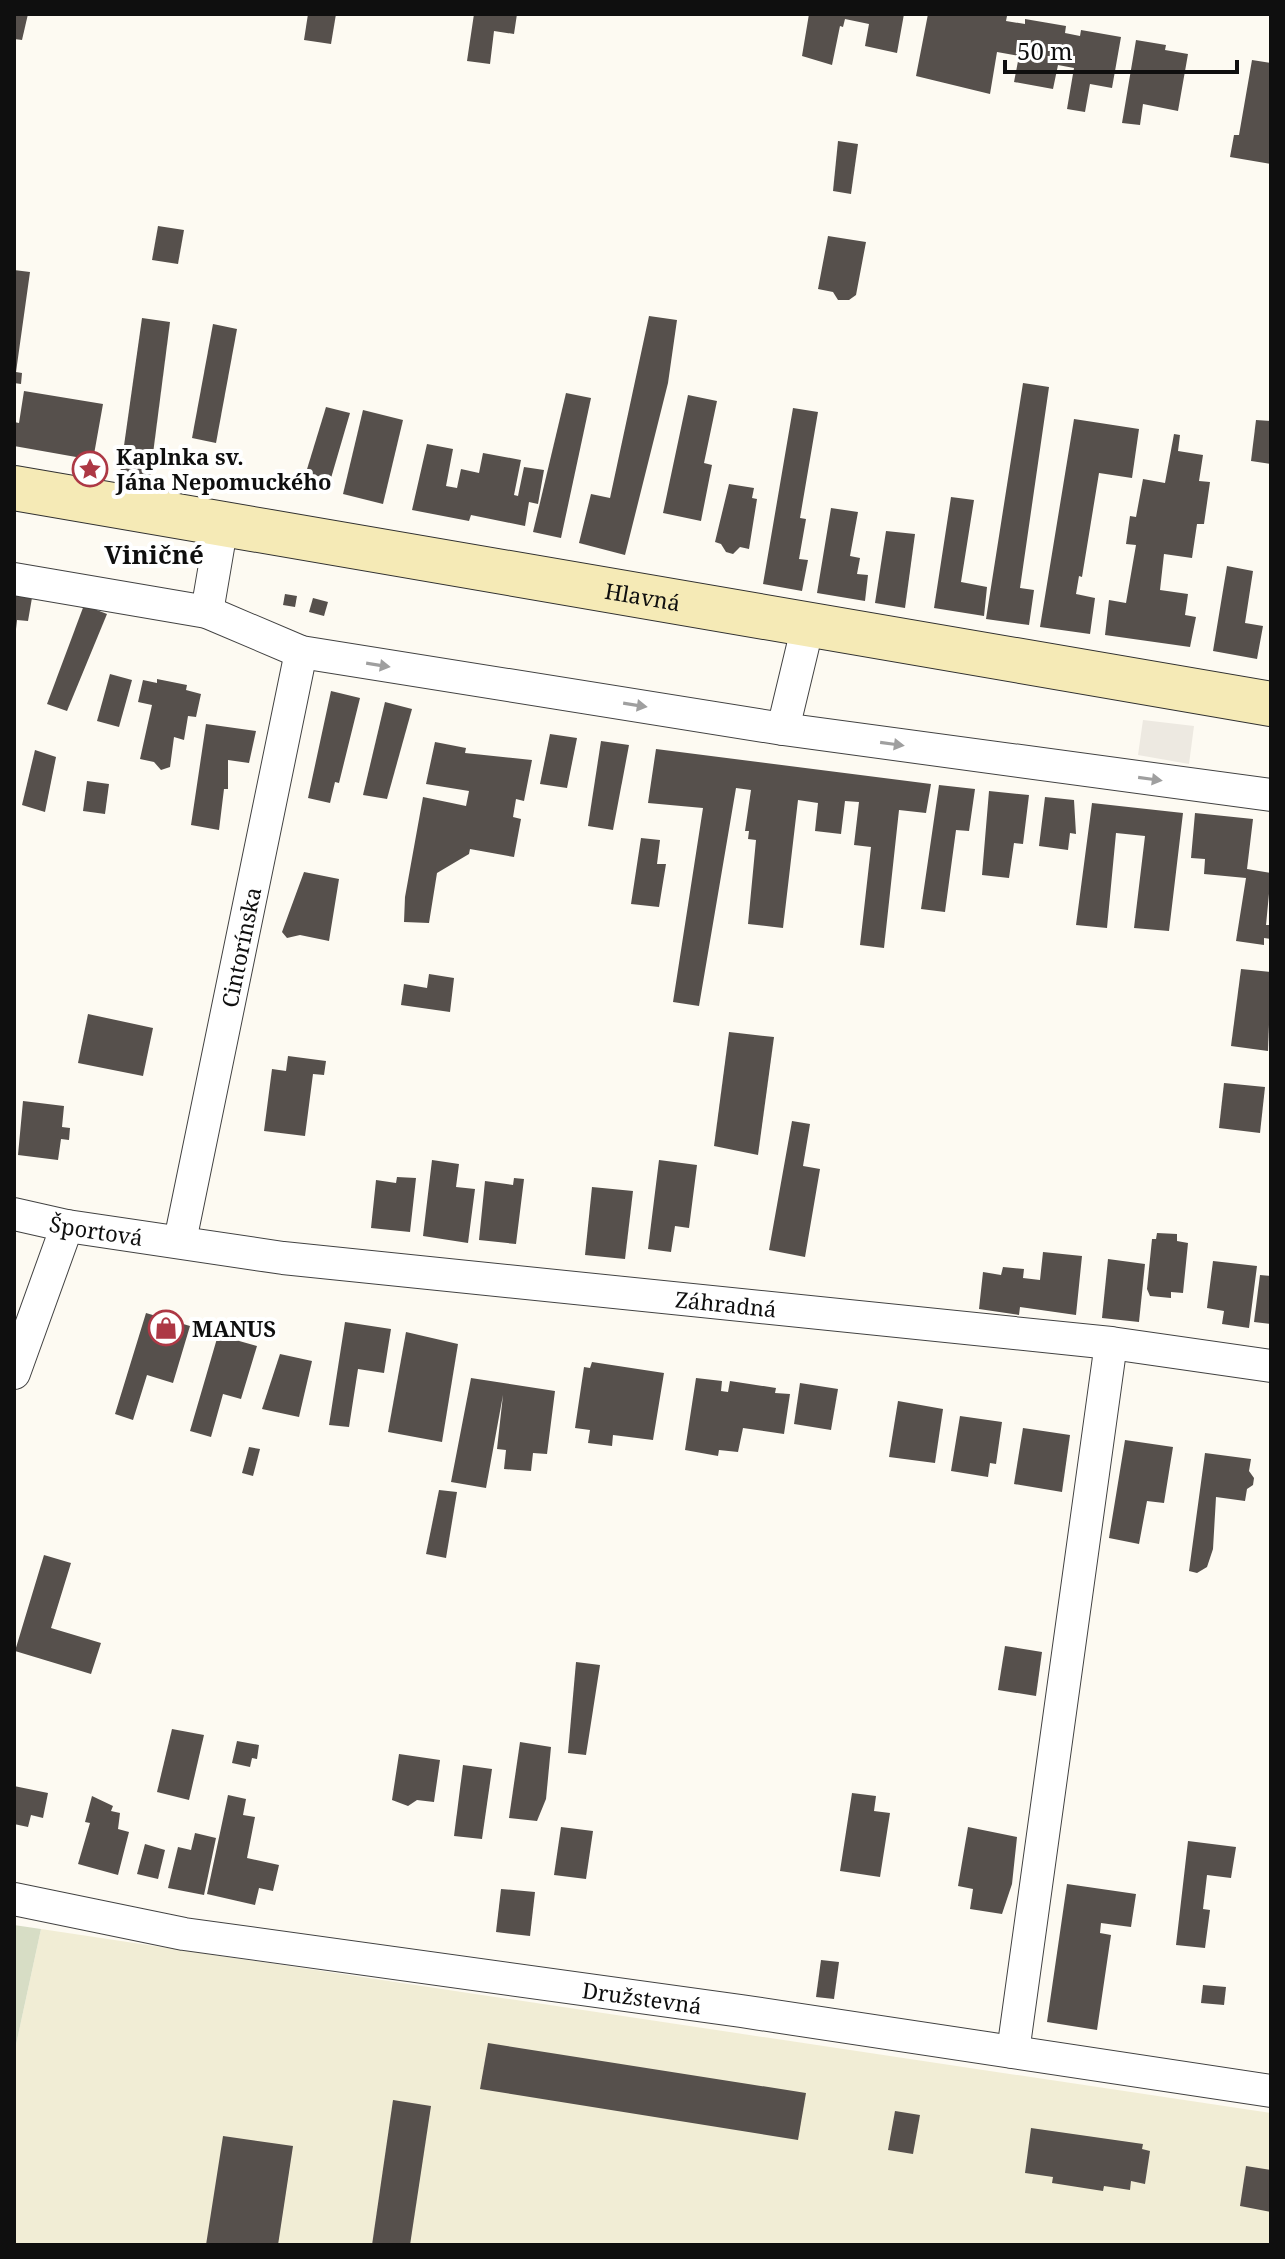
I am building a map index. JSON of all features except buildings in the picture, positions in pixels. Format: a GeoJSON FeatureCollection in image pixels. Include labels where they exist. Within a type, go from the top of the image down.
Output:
{"type":"FeatureCollection","features":[{"type":"Feature","properties":{"kind":"main road","name":"Hlavná"},"geometry":{"type":"LineString","coordinates":[[14,488],[1271,704]]}},
{"type":"Feature","properties":{"kind":"street"},"geometry":{"type":"LineString","coordinates":[[207,612],[222,524]]}},
{"type":"Feature","properties":{"kind":"street"},"geometry":{"type":"LineString","coordinates":[[14,579],[207,612],[301,652],[783,729],[1271,795]]}},
{"type":"Feature","properties":{"kind":"street"},"geometry":{"type":"LineString","coordinates":[[783,729],[808,625]]}},
{"type":"Feature","properties":{"kind":"street","name":"Cintorínska"},"geometry":{"type":"LineString","coordinates":[[180,1241],[301,652]]}},
{"type":"Feature","properties":{"kind":"street","name":"Športová"},"geometry":{"type":"LineString","coordinates":[[14,1214],[67,1226],[180,1241]]}},
{"type":"Feature","properties":{"kind":"street"},"geometry":{"type":"LineString","coordinates":[[14,1373],[67,1226]]}},
{"type":"Feature","properties":{"kind":"street","name":"Záhradná"},"geometry":{"type":"LineString","coordinates":[[180,1241],[283,1258],[1111,1343],[1271,1366]]}},
{"type":"Feature","properties":{"kind":"street"},"geometry":{"type":"LineString","coordinates":[[1013,2052],[1111,1343]]}},
{"type":"Feature","properties":{"kind":"street","name":"Družstevná"},"geometry":{"type":"LineString","coordinates":[[14,1899],[184,1934],[1271,2091]]}},
{"type":"Feature","properties":{"kind":"shaded area"},"geometry":{"type":"Polygon","coordinates":[[[1143,720],[1194,726],[1189,764],[1138,755],[1143,720]]]}},
{"type":"Feature","properties":{"kind":"shaded area"},"geometry":{"type":"Polygon","coordinates":[[[41,1929],[1271,2113],[1271,2245],[14,2245],[14,2054],[41,1929]]]}},
{"type":"Feature","properties":{"kind":"green space"},"geometry":{"type":"Polygon","coordinates":[[[14,1925],[41,1929],[14,2054],[14,1925]]]}},
{"type":"Feature","properties":{"kind":"place","name":"Kaplnka sv. Jána Nepomuckého"},"geometry":{"type":"Point","coordinates":[90,469]}},
{"type":"Feature","properties":{"kind":"place","name":"MANUS"},"geometry":{"type":"Point","coordinates":[166,1328]}},
{"type":"Feature","properties":{"kind":"district","name":"Viničné"},"geometry":{"type":"Point","coordinates":[154,554]}}]}
